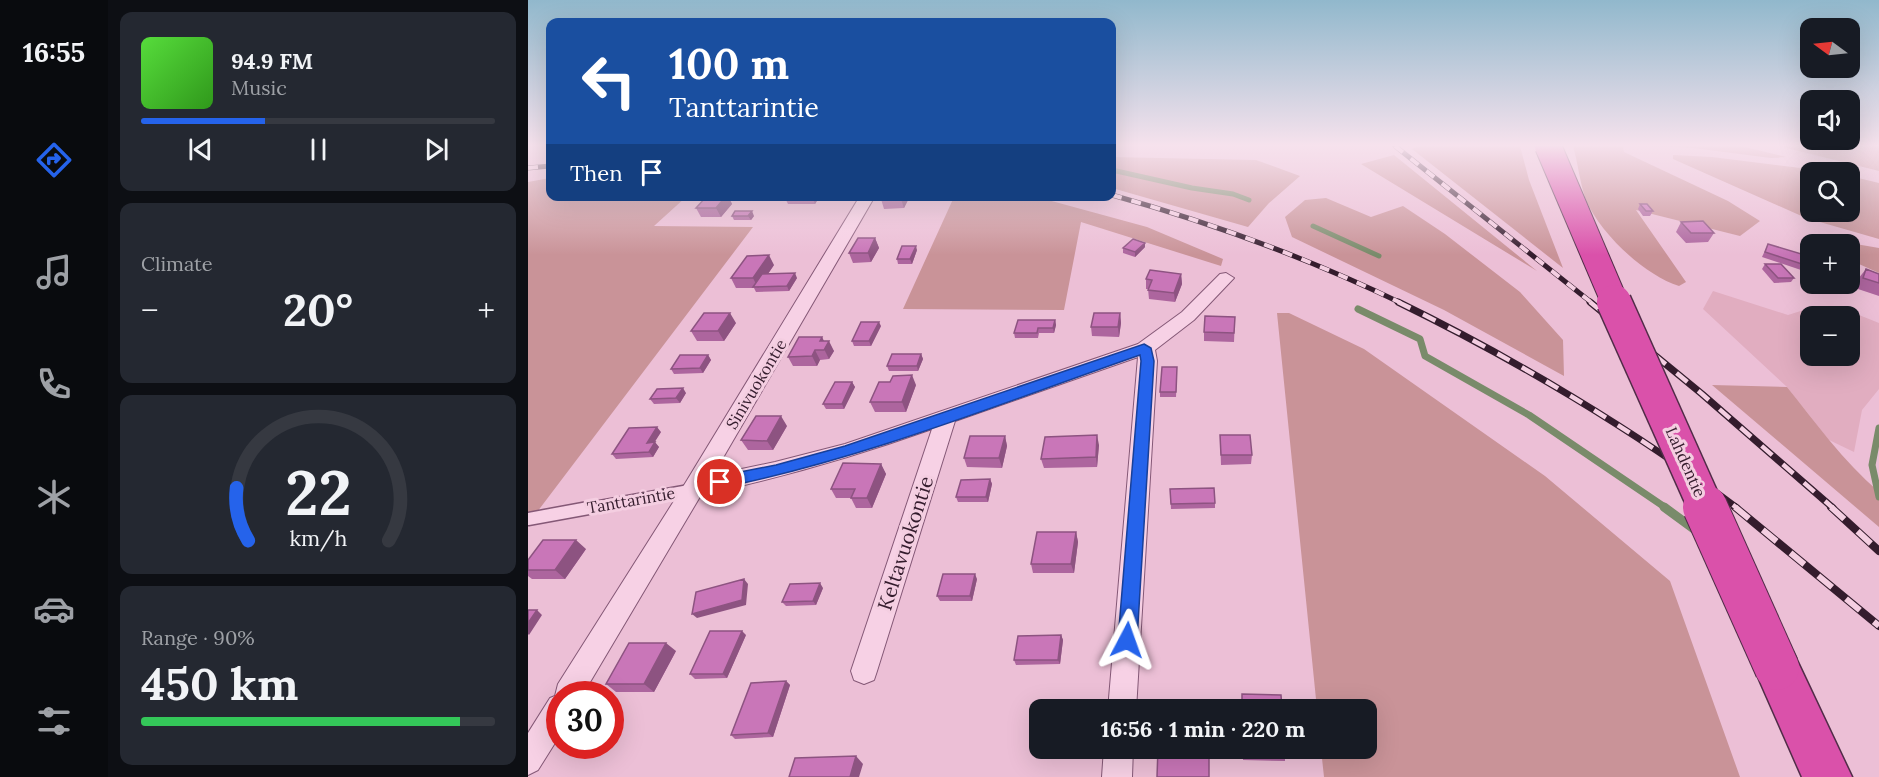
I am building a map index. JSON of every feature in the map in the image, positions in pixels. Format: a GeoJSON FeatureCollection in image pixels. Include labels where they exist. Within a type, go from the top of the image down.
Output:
{"type":"FeatureCollection","features":[{"type":"Feature","properties":{"kind":"highway","name":"Lahdentie"},"geometry":{"type":"LineString","coordinates":[[1563,182],[1618,310],[1827,777]]}},
{"type":"Feature","properties":{"kind":"street","name":"Sinivuokontie"},"geometry":{"type":"LineString","coordinates":[[576,681],[865,201]]}},
{"type":"Feature","properties":{"kind":"street","name":"Tanttarintie"},"geometry":{"type":"LineString","coordinates":[[694,488],[776,471],[847,451],[1144,348],[1173,331],[1202,305],[1226,278]]}},
{"type":"Feature","properties":{"kind":"street"},"geometry":{"type":"LineString","coordinates":[[1123,699],[1148,361],[1144,348]]}},
{"type":"Feature","properties":{"kind":"street","name":"Keltavuokontie"},"geometry":{"type":"LineString","coordinates":[[864,671],[947,415]]}},
{"type":"Feature","properties":{"kind":"street"},"geometry":{"type":"LineString","coordinates":[[528,760],[546,731]]}},
{"type":"Feature","properties":{"kind":"street"},"geometry":{"type":"LineString","coordinates":[[1117,777],[1118,759]]}},
{"type":"Feature","properties":{"kind":"lane","name":"Tanttarintie"},"geometry":{"type":"LineString","coordinates":[[528,519],[694,488]]}},
{"type":"Feature","properties":{"kind":"shaded area"},"geometry":{"type":"Polygon","coordinates":[[[528,182],[546,182],[546,201],[682,201],[654,226],[753,227],[528,524],[528,182]]]}},
{"type":"Feature","properties":{"kind":"shaded area"},"geometry":{"type":"Polygon","coordinates":[[[1116,182],[1293,182],[1269,203],[1248,227],[1116,189],[1116,182]]]}},
{"type":"Feature","properties":{"kind":"shaded area"},"geometry":{"type":"Polygon","coordinates":[[[1391,182],[1428,182],[1537,271],[1391,182]]]}},
{"type":"Feature","properties":{"kind":"shaded area"},"geometry":{"type":"Polygon","coordinates":[[[1454,182],[1530,182],[1563,268],[1454,182]]]}},
{"type":"Feature","properties":{"kind":"shaded area"},"geometry":{"type":"Polygon","coordinates":[[[1581,182],[1688,182],[1728,201],[1760,221],[1740,236],[1636,210],[1686,282],[1679,286],[1652,273],[1612,239],[1593,213],[1581,182]]]}},
{"type":"Feature","properties":{"kind":"shaded area"},"geometry":{"type":"Polygon","coordinates":[[[1725,182],[1800,182],[1800,215],[1725,182]]]}},
{"type":"Feature","properties":{"kind":"shaded area"},"geometry":{"type":"Polygon","coordinates":[[[1860,182],[1879,183],[1879,239],[1820,222],[1860,222],[1860,182]]]}},
{"type":"Feature","properties":{"kind":"shaded area"},"geometry":{"type":"Polygon","coordinates":[[[1326,198],[1371,217],[1403,206],[1445,234],[1520,292],[1563,340],[1564,376],[1444,310],[1292,237],[1285,217],[1305,200],[1326,198]]]}},
{"type":"Feature","properties":{"kind":"shaded area"},"geometry":{"type":"Polygon","coordinates":[[[952,201],[1052,201],[1147,227],[1223,259],[1221,266],[1081,222],[1064,310],[903,309],[952,201]]]}},
{"type":"Feature","properties":{"kind":"shaded area"},"geometry":{"type":"Polygon","coordinates":[[[1860,245],[1879,248],[1879,273],[1860,264],[1860,245]]]}},
{"type":"Feature","properties":{"kind":"shaded area"},"geometry":{"type":"Polygon","coordinates":[[[1713,291],[1788,315],[1800,311],[1800,366],[1860,366],[1860,315],[1879,323],[1879,389],[1862,410],[1854,452],[1829,440],[1787,387],[1703,309],[1713,291]]]}},
{"type":"Feature","properties":{"kind":"shaded area"},"geometry":{"type":"Polygon","coordinates":[[[1277,313],[1289,313],[1364,349],[1545,476],[1670,581],[1740,777],[1324,777],[1322,759],[1377,759],[1377,699],[1316,699],[1277,313]]]}},
{"type":"Feature","properties":{"kind":"shaded area"},"geometry":{"type":"Polygon","coordinates":[[[1712,385],[1787,387],[1842,455],[1879,492],[1879,527],[1712,385]]]}},
{"type":"Feature","properties":{"kind":"building"},"geometry":{"type":"Polygon","coordinates":[[[702,201],[722,201],[716,208],[696,208],[702,201]]]}},
{"type":"Feature","properties":{"kind":"building"},"geometry":{"type":"Polygon","coordinates":[[[1640,204],[1647,204],[1653,211],[1646,211],[1640,204]]]}},
{"type":"Feature","properties":{"kind":"building"},"geometry":{"type":"Polygon","coordinates":[[[735,211],[752,211],[748,216],[732,216],[735,211]]]}},
{"type":"Feature","properties":{"kind":"building"},"geometry":{"type":"Polygon","coordinates":[[[1703,221],[1714,233],[1691,233],[1681,222],[1703,221]]]}},
{"type":"Feature","properties":{"kind":"building"},"geometry":{"type":"Polygon","coordinates":[[[858,238],[875,238],[868,253],[849,253],[858,238]]]}},
{"type":"Feature","properties":{"kind":"building"},"geometry":{"type":"Polygon","coordinates":[[[1133,239],[1145,243],[1135,252],[1123,248],[1133,239]]]}},
{"type":"Feature","properties":{"kind":"building"},"geometry":{"type":"Polygon","coordinates":[[[1768,244],[1800,254],[1800,263],[1765,252],[1768,244]]]}},
{"type":"Feature","properties":{"kind":"building"},"geometry":{"type":"Polygon","coordinates":[[[902,246],[916,246],[910,259],[897,259],[902,246]]]}},
{"type":"Feature","properties":{"kind":"building"},"geometry":{"type":"Polygon","coordinates":[[[769,255],[753,278],[731,278],[747,256],[769,255]]]}},
{"type":"Feature","properties":{"kind":"building"},"geometry":{"type":"Polygon","coordinates":[[[1765,264],[1781,264],[1794,278],[1778,278],[1765,264]]]}},
{"type":"Feature","properties":{"kind":"building"},"geometry":{"type":"Polygon","coordinates":[[[1866,269],[1879,274],[1879,283],[1863,278],[1866,269]]]}},
{"type":"Feature","properties":{"kind":"building"},"geometry":{"type":"Polygon","coordinates":[[[1150,270],[1181,274],[1174,293],[1148,290],[1152,280],[1146,279],[1150,270]]]}},
{"type":"Feature","properties":{"kind":"building"},"geometry":{"type":"Polygon","coordinates":[[[795,273],[787,286],[753,287],[762,274],[795,273]]]}},
{"type":"Feature","properties":{"kind":"building"},"geometry":{"type":"Polygon","coordinates":[[[704,313],[730,313],[718,331],[691,331],[704,313]]]}},
{"type":"Feature","properties":{"kind":"building"},"geometry":{"type":"Polygon","coordinates":[[[1094,313],[1120,313],[1118,327],[1091,327],[1094,313]]]}},
{"type":"Feature","properties":{"kind":"building"},"geometry":{"type":"Polygon","coordinates":[[[1205,316],[1235,317],[1234,333],[1204,332],[1205,316]]]}},
{"type":"Feature","properties":{"kind":"building"},"geometry":{"type":"Polygon","coordinates":[[[1018,320],[1055,320],[1053,328],[1038,328],[1037,333],[1014,333],[1018,320]]]}},
{"type":"Feature","properties":{"kind":"building"},"geometry":{"type":"Polygon","coordinates":[[[861,322],[879,322],[869,341],[852,341],[861,322]]]}},
{"type":"Feature","properties":{"kind":"building"},"geometry":{"type":"Polygon","coordinates":[[[799,337],[822,337],[820,341],[829,341],[824,350],[815,350],[812,356],[788,357],[799,337]]]}},
{"type":"Feature","properties":{"kind":"building"},"geometry":{"type":"Polygon","coordinates":[[[892,354],[921,354],[917,366],[887,366],[892,354]]]}},
{"type":"Feature","properties":{"kind":"building"},"geometry":{"type":"Polygon","coordinates":[[[680,355],[708,355],[700,368],[671,369],[680,355]]]}},
{"type":"Feature","properties":{"kind":"building"},"geometry":{"type":"Polygon","coordinates":[[[1162,367],[1177,367],[1176,392],[1160,392],[1162,367]]]}},
{"type":"Feature","properties":{"kind":"building"},"geometry":{"type":"Polygon","coordinates":[[[912,375],[902,402],[870,402],[879,382],[890,382],[893,376],[912,375]]]}},
{"type":"Feature","properties":{"kind":"building"},"geometry":{"type":"Polygon","coordinates":[[[835,382],[852,382],[842,404],[823,404],[835,382]]]}},
{"type":"Feature","properties":{"kind":"building"},"geometry":{"type":"Polygon","coordinates":[[[683,388],[676,398],[650,399],[657,389],[683,388]]]}},
{"type":"Feature","properties":{"kind":"building"},"geometry":{"type":"Polygon","coordinates":[[[756,416],[781,416],[767,441],[741,440],[756,416]]]}},
{"type":"Feature","properties":{"kind":"building"},"geometry":{"type":"Polygon","coordinates":[[[657,427],[647,443],[655,442],[649,452],[612,454],[629,428],[657,427]]]}},
{"type":"Feature","properties":{"kind":"building"},"geometry":{"type":"Polygon","coordinates":[[[1097,435],[1096,457],[1041,459],[1045,437],[1097,435]]]}},
{"type":"Feature","properties":{"kind":"building"},"geometry":{"type":"Polygon","coordinates":[[[1220,435],[1250,435],[1252,455],[1221,455],[1220,435]]]}},
{"type":"Feature","properties":{"kind":"building"},"geometry":{"type":"Polygon","coordinates":[[[970,436],[1005,436],[999,458],[964,458],[970,436]]]}},
{"type":"Feature","properties":{"kind":"building"},"geometry":{"type":"Polygon","coordinates":[[[843,463],[881,464],[867,498],[851,498],[855,489],[831,489],[843,463]]]}},
{"type":"Feature","properties":{"kind":"building"},"geometry":{"type":"Polygon","coordinates":[[[990,479],[986,497],[956,497],[961,480],[990,479]]]}},
{"type":"Feature","properties":{"kind":"building"},"geometry":{"type":"Polygon","coordinates":[[[1214,488],[1215,503],[1171,504],[1170,489],[1214,488]]]}},
{"type":"Feature","properties":{"kind":"building"},"geometry":{"type":"Polygon","coordinates":[[[1037,532],[1076,532],[1071,564],[1031,564],[1037,532]]]}},
{"type":"Feature","properties":{"kind":"building"},"geometry":{"type":"Polygon","coordinates":[[[543,540],[576,540],[555,570],[528,570],[528,560],[543,540]]]}},
{"type":"Feature","properties":{"kind":"building"},"geometry":{"type":"Polygon","coordinates":[[[943,574],[975,574],[970,596],[937,596],[943,574]]]}},
{"type":"Feature","properties":{"kind":"building"},"geometry":{"type":"Polygon","coordinates":[[[744,579],[742,600],[692,614],[696,592],[744,579]]]}},
{"type":"Feature","properties":{"kind":"building"},"geometry":{"type":"Polygon","coordinates":[[[820,583],[813,601],[782,602],[790,584],[820,583]]]}},
{"type":"Feature","properties":{"kind":"building"},"geometry":{"type":"Polygon","coordinates":[[[528,610],[537,610],[528,623],[528,610]]]}},
{"type":"Feature","properties":{"kind":"building"},"geometry":{"type":"Polygon","coordinates":[[[710,631],[742,631],[723,674],[690,674],[710,631]]]}},
{"type":"Feature","properties":{"kind":"building"},"geometry":{"type":"Polygon","coordinates":[[[1061,635],[1058,660],[1014,660],[1018,636],[1061,635]]]}},
{"type":"Feature","properties":{"kind":"building"},"geometry":{"type":"Polygon","coordinates":[[[629,643],[666,643],[644,684],[608,681],[629,643]]]}},
{"type":"Feature","properties":{"kind":"building"},"geometry":{"type":"Polygon","coordinates":[[[786,681],[768,733],[731,735],[751,683],[786,681]]]}},
{"type":"Feature","properties":{"kind":"building"},"geometry":{"type":"Polygon","coordinates":[[[1242,694],[1281,695],[1281,699],[1242,699],[1242,694]]]}},
{"type":"Feature","properties":{"kind":"building"},"geometry":{"type":"Polygon","coordinates":[[[856,756],[850,777],[789,777],[795,758],[856,756]]]}},
{"type":"Feature","properties":{"kind":"building"},"geometry":{"type":"Polygon","coordinates":[[[1158,759],[1209,759],[1209,777],[1157,777],[1158,759]]]}},
{"type":"Feature","properties":{"kind":"waterway"},"geometry":{"type":"LineString","coordinates":[[1166,182],[1233,194],[1249,200]]}},
{"type":"Feature","properties":{"kind":"waterway"},"geometry":{"type":"LineString","coordinates":[[1313,226],[1379,256]]}},
{"type":"Feature","properties":{"kind":"waterway"},"geometry":{"type":"LineString","coordinates":[[1358,309],[1420,339],[1425,356],[1529,415],[1666,508]]}},
{"type":"Feature","properties":{"kind":"waterway"},"geometry":{"type":"LineString","coordinates":[[1879,428],[1872,465],[1879,497]]}},
{"type":"Feature","properties":{"kind":"waterway"},"geometry":{"type":"LineString","coordinates":[[1664,507],[1694,529]]}},
{"type":"Feature","properties":{"kind":"railway"},"geometry":{"type":"LineString","coordinates":[[1440,182],[1592,303]]}},
{"type":"Feature","properties":{"kind":"railway"},"geometry":{"type":"LineString","coordinates":[[1116,196],[1186,217],[1259,243],[1331,271],[1401,303]]}},
{"type":"Feature","properties":{"kind":"railway"},"geometry":{"type":"LineString","coordinates":[[1398,302],[1485,347],[1573,397],[1658,451],[1737,508]]}},
{"type":"Feature","properties":{"kind":"railway"},"geometry":{"type":"LineString","coordinates":[[1590,302],[1702,394],[1833,508]]}},
{"type":"Feature","properties":{"kind":"railway"},"geometry":{"type":"LineString","coordinates":[[1735,507],[1879,626]]}},
{"type":"Feature","properties":{"kind":"railway"},"geometry":{"type":"LineString","coordinates":[[1831,507],[1879,551]]}},
{"type":"Feature","properties":{"kind":"route"},"geometry":{"type":"LineString","coordinates":[[720,482],[776,471],[847,451],[1144,348],[1148,361],[1127,640]]}}]}
